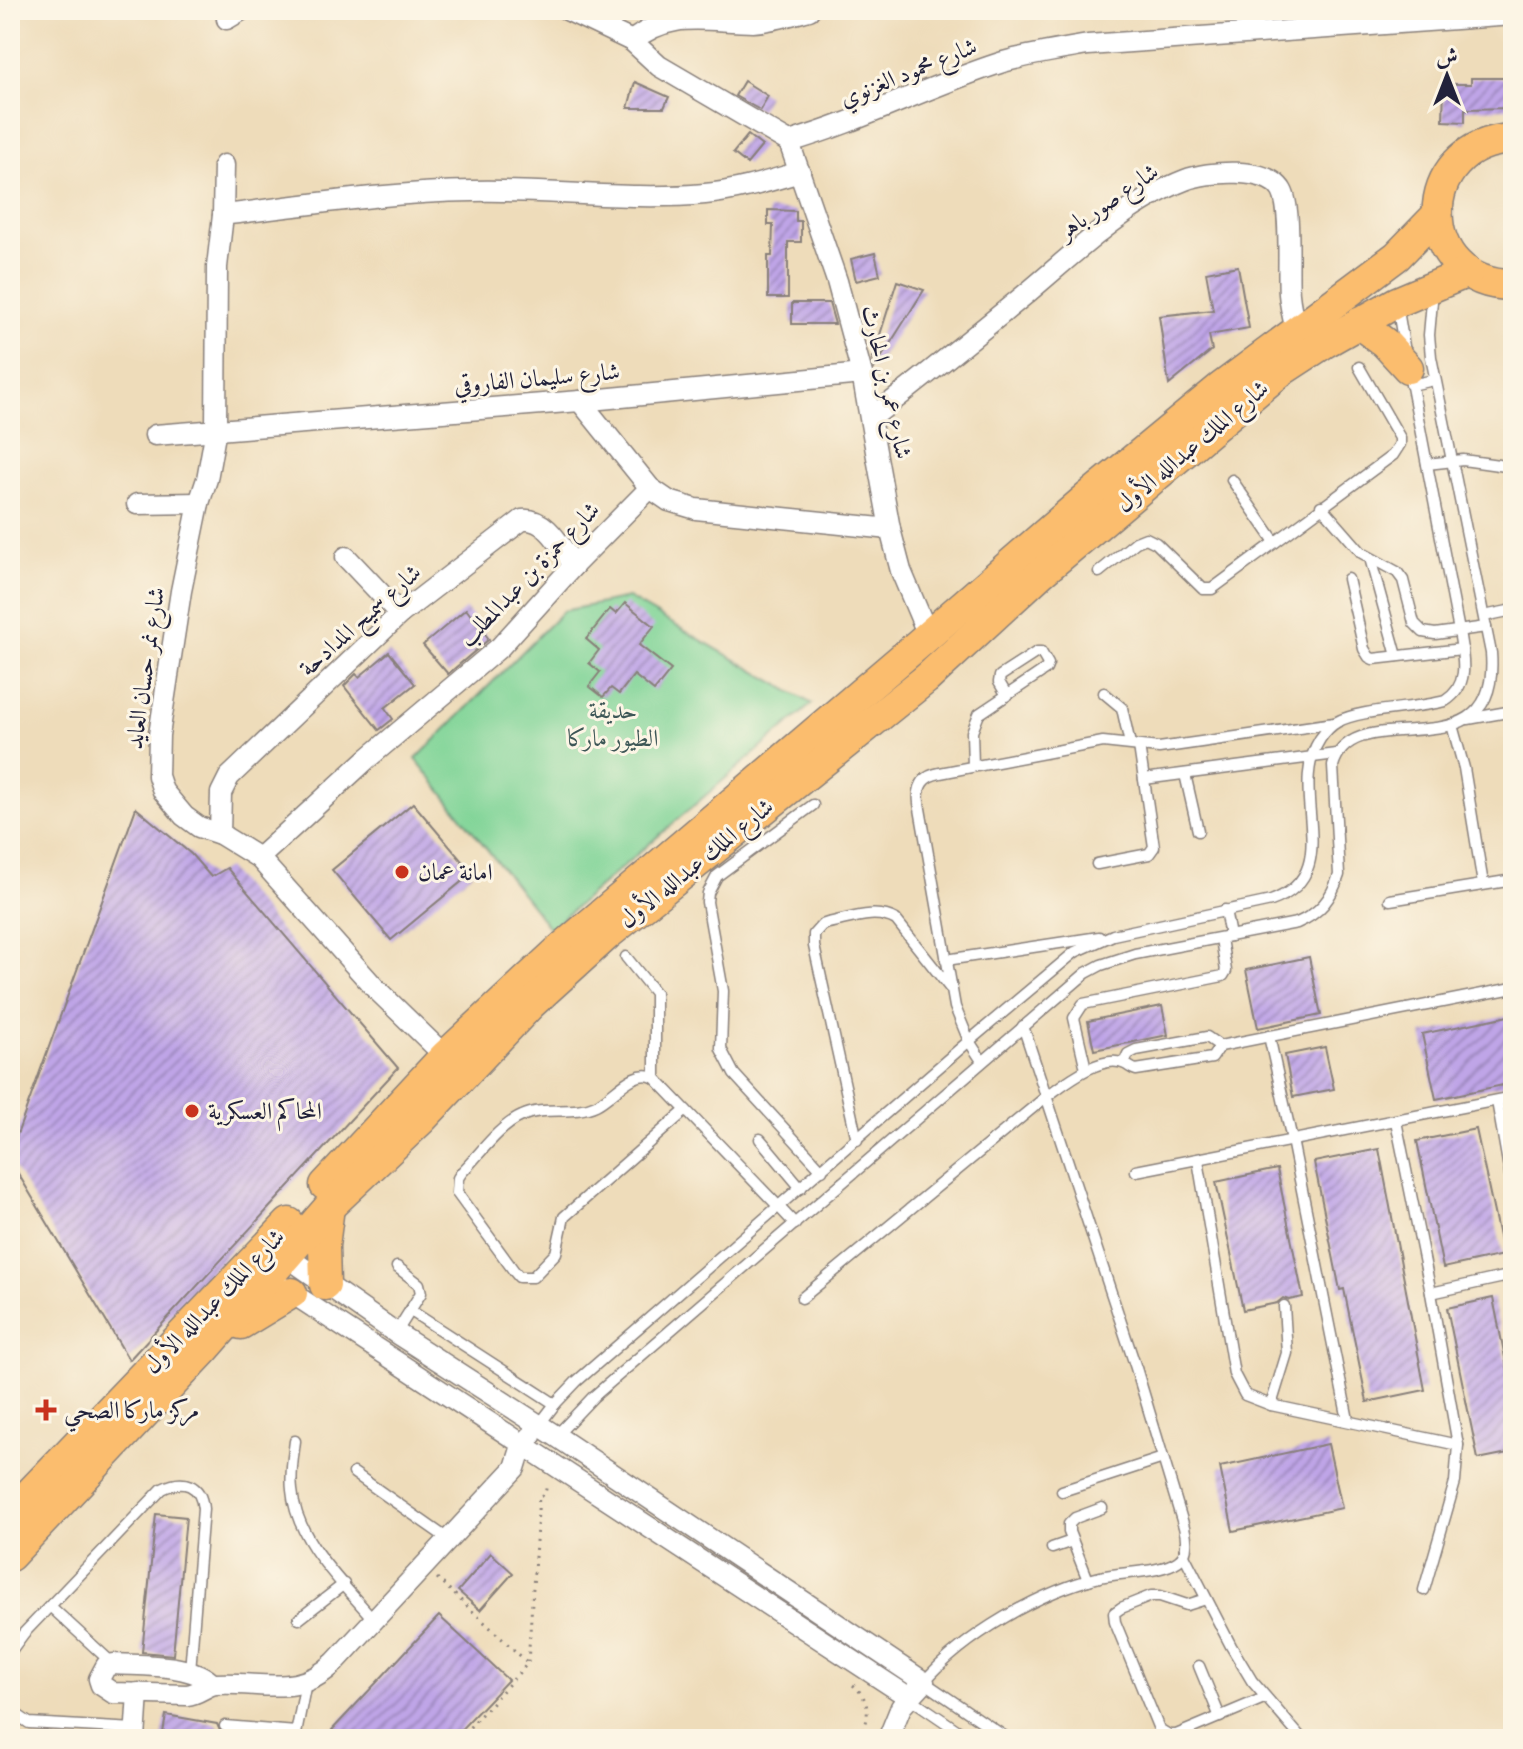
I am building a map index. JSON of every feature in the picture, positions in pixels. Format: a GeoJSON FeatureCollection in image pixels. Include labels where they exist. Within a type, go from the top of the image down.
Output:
{"type":"FeatureCollection","features":[{"type":"Feature","properties":{"kind":"main road"},"geometry":{"type":"LineString","coordinates":[[1513,139],[1491,142],[1473,149],[1458,161],[1442,186],[1437,215],[1445,247],[1468,272],[1484,281],[1513,285]]}},
{"type":"Feature","properties":{"kind":"main road","name":"شارع الملك عبدالله الأول"},"geometry":{"type":"LineString","coordinates":[[10,1556],[206,1348],[445,1056],[517,987],[1083,501],[1220,388],[1397,256],[1437,215]]}},
{"type":"Feature","properties":{"kind":"main road"},"geometry":{"type":"LineString","coordinates":[[1397,256],[1394,275],[1397,302]]}},
{"type":"Feature","properties":{"kind":"main road","name":"شارع الملك عبدالله الأول"},"geometry":{"type":"LineString","coordinates":[[10,1514],[273,1267],[329,1207],[422,1119],[531,1004],[645,902],[926,679],[1041,573],[1280,372],[1397,302],[1468,272]]}},
{"type":"Feature","properties":{"kind":"main road"},"geometry":{"type":"LineString","coordinates":[[1358,323],[1385,343],[1418,377]]}},
{"type":"Feature","properties":{"kind":"main road"},"geometry":{"type":"LineString","coordinates":[[325,1285],[324,1246],[329,1207]]}},
{"type":"Feature","properties":{"kind":"street"},"geometry":{"type":"LineString","coordinates":[[567,10],[632,41],[659,66],[789,142]]}},
{"type":"Feature","properties":{"kind":"street"},"geometry":{"type":"LineString","coordinates":[[632,41],[658,24],[677,19],[756,22],[809,10]]}},
{"type":"Feature","properties":{"kind":"street","name":"شارع محمود الغزنوي"},"geometry":{"type":"LineString","coordinates":[[789,142],[833,129],[1003,62],[1038,53],[1088,45],[1513,15]]}},
{"type":"Feature","properties":{"kind":"street","name":"شارع عمر بن الحارث"},"geometry":{"type":"LineString","coordinates":[[789,142],[837,281],[862,374],[890,529],[901,571],[928,635]]}},
{"type":"Feature","properties":{"kind":"street","name":"شارع نمر حسان العايد"},"geometry":{"type":"LineString","coordinates":[[224,165],[223,215],[217,267],[216,429],[173,636],[159,735],[158,776],[163,791],[184,816],[259,858],[375,988],[445,1056]]}},
{"type":"Feature","properties":{"kind":"street"},"geometry":{"type":"LineString","coordinates":[[223,215],[431,191],[485,190],[573,195],[704,194],[739,189],[800,172]]}},
{"type":"Feature","properties":{"kind":"street","name":"شارع صور باهر"},"geometry":{"type":"LineString","coordinates":[[871,418],[1135,207],[1186,180],[1211,174],[1260,176],[1273,181],[1283,192],[1289,296],[1296,330]]}},
{"type":"Feature","properties":{"kind":"street","name":"شارع سليمان الفاروقي"},"geometry":{"type":"LineString","coordinates":[[155,435],[580,401],[862,374]]}},
{"type":"Feature","properties":{"kind":"street"},"geometry":{"type":"LineString","coordinates":[[580,401],[616,450],[650,488],[669,501],[696,509],[890,529]]}},
{"type":"Feature","properties":{"kind":"street","name":"شارع حمزة بن عبدالمطلب"},"geometry":{"type":"LineString","coordinates":[[259,858],[368,758],[500,647],[574,565],[650,488]]}},
{"type":"Feature","properties":{"kind":"street"},"geometry":{"type":"LineString","coordinates":[[137,504],[199,503]]}},
{"type":"Feature","properties":{"kind":"street","name":"شارع سميح المدادحة"},"geometry":{"type":"LineString","coordinates":[[220,834],[221,793],[229,777],[400,614],[522,520],[533,520],[544,526],[574,565]]}},
{"type":"Feature","properties":{"kind":"street"},"geometry":{"type":"LineString","coordinates":[[346,557],[400,614]]}},
{"type":"Feature","properties":{"kind":"street"},"geometry":{"type":"LineString","coordinates":[[273,1267],[325,1285],[548,1431],[917,1690]]}},
{"type":"Feature","properties":{"kind":"street"},"geometry":{"type":"LineString","coordinates":[[273,1267],[383,1352],[533,1450],[917,1690]]}},
{"type":"Feature","properties":{"kind":"street"},"geometry":{"type":"LineString","coordinates":[[383,1352],[396,1333]]}},
{"type":"Feature","properties":{"kind":"street"},"geometry":{"type":"LineString","coordinates":[[212,1684],[206,1677],[190,1671],[114,1664],[101,1671],[101,1685],[113,1693],[196,1694],[212,1684],[279,1686],[306,1682],[326,1670],[548,1431]]}},
{"type":"Feature","properties":{"kind":"street"},"geometry":{"type":"LineString","coordinates":[[888,1739],[896,1717],[917,1690]]}},
{"type":"Feature","properties":{"kind":"street"},"geometry":{"type":"LineString","coordinates":[[135,1734],[138,1693]]}},
{"type":"Feature","properties":{"kind":"lane"},"geometry":{"type":"LineString","coordinates":[[982,1061],[969,1041],[951,989],[918,793],[919,786],[932,775],[1103,742],[1159,748],[1336,722],[1445,701],[1456,695],[1464,671],[1462,649],[1427,464],[1418,377],[1429,335],[1433,289]]}},
{"type":"Feature","properties":{"kind":"lane"},"geometry":{"type":"LineString","coordinates":[[1397,302],[1418,377],[1450,460],[1491,653],[1491,683],[1478,709],[1467,719]]}},
{"type":"Feature","properties":{"kind":"lane"},"geometry":{"type":"LineString","coordinates":[[1099,572],[1136,542],[1146,538],[1156,543],[1199,586],[1207,590],[1393,455],[1400,438],[1359,367]]}},
{"type":"Feature","properties":{"kind":"lane"},"geometry":{"type":"LineString","coordinates":[[1427,464],[1450,460],[1513,467]]}},
{"type":"Feature","properties":{"kind":"lane"},"geometry":{"type":"LineString","coordinates":[[1232,480],[1275,542]]}},
{"type":"Feature","properties":{"kind":"lane"},"geometry":{"type":"LineString","coordinates":[[1437,512],[1443,519],[1451,520],[1457,516],[1459,505]]}},
{"type":"Feature","properties":{"kind":"lane"},"geometry":{"type":"LineString","coordinates":[[1321,506],[1355,547],[1389,566],[1403,580],[1418,628],[1429,634],[1459,631],[1513,610]]}},
{"type":"Feature","properties":{"kind":"lane"},"geometry":{"type":"LineString","coordinates":[[1370,558],[1397,656]]}},
{"type":"Feature","properties":{"kind":"lane"},"geometry":{"type":"LineString","coordinates":[[1449,573],[1458,558],[1467,559],[1474,569]]}},
{"type":"Feature","properties":{"kind":"lane"},"geometry":{"type":"LineString","coordinates":[[1348,579],[1365,653],[1373,659],[1462,649]]}},
{"type":"Feature","properties":{"kind":"lane"},"geometry":{"type":"LineString","coordinates":[[973,766],[974,723],[985,708],[1047,668],[1041,652],[1000,676],[999,682],[1006,694]]}},
{"type":"Feature","properties":{"kind":"lane"},"geometry":{"type":"LineString","coordinates":[[1097,864],[1149,854],[1154,841],[1144,779],[1122,708],[1104,693]]}},
{"type":"Feature","properties":{"kind":"lane"},"geometry":{"type":"LineString","coordinates":[[548,1431],[593,1397],[1079,979],[1101,965],[1135,954],[1305,920],[1325,905],[1339,875],[1333,778],[1336,754],[1343,745],[1353,739],[1452,725],[1467,719],[1513,711]]}},
{"type":"Feature","properties":{"kind":"lane"},"geometry":{"type":"LineString","coordinates":[[946,960],[1113,935],[1285,896],[1304,880],[1312,854],[1308,791],[1311,758],[1325,732],[1336,722]]}},
{"type":"Feature","properties":{"kind":"lane"},"geometry":{"type":"LineString","coordinates":[[1452,725],[1464,768],[1483,884]]}},
{"type":"Feature","properties":{"kind":"lane"},"geometry":{"type":"LineString","coordinates":[[1144,779],[1336,754]]}},
{"type":"Feature","properties":{"kind":"lane"},"geometry":{"type":"LineString","coordinates":[[1185,774],[1198,831]]}},
{"type":"Feature","properties":{"kind":"lane"},"geometry":{"type":"LineString","coordinates":[[813,805],[723,870],[711,884],[707,902],[723,991],[721,1040],[724,1058],[734,1074],[822,1170]]}},
{"type":"Feature","properties":{"kind":"lane"},"geometry":{"type":"LineString","coordinates":[[1390,900],[1513,880]]}},
{"type":"Feature","properties":{"kind":"lane"},"geometry":{"type":"LineString","coordinates":[[1086,1069],[1074,1018],[1083,1004],[1223,976],[1226,968],[1225,910]]}},
{"type":"Feature","properties":{"kind":"lane"},"geometry":{"type":"LineString","coordinates":[[857,1140],[814,946],[817,929],[828,923],[869,915],[888,915],[896,920],[951,989]]}},
{"type":"Feature","properties":{"kind":"lane"},"geometry":{"type":"LineString","coordinates":[[548,1431],[555,1404],[577,1381],[1075,952],[1113,935]]}},
{"type":"Feature","properties":{"kind":"lane"},"geometry":{"type":"LineString","coordinates":[[626,957],[655,993],[655,1078]]}},
{"type":"Feature","properties":{"kind":"lane"},"geometry":{"type":"LineString","coordinates":[[1220,1046],[1513,988]]}},
{"type":"Feature","properties":{"kind":"lane"},"geometry":{"type":"LineString","coordinates":[[1023,1026],[1163,1458],[1186,1536],[1184,1555],[1241,1664],[1264,1698],[1302,1739]]}},
{"type":"Feature","properties":{"kind":"lane"},"geometry":{"type":"LineString","coordinates":[[1269,1036],[1348,1420]]}},
{"type":"Feature","properties":{"kind":"lane"},"geometry":{"type":"LineString","coordinates":[[1124,1063],[1128,1054],[1136,1050],[1202,1038],[1213,1038],[1220,1046]]}},
{"type":"Feature","properties":{"kind":"lane"},"geometry":{"type":"LineString","coordinates":[[802,1298],[1047,1096],[1086,1069],[1124,1063],[1136,1070],[1212,1058],[1220,1046]]}},
{"type":"Feature","properties":{"kind":"lane"},"geometry":{"type":"LineString","coordinates":[[686,1110],[564,1217],[556,1253],[533,1277],[519,1277],[457,1193],[458,1178],[506,1127],[522,1116],[541,1111],[584,1109],[602,1102],[641,1074],[655,1078],[686,1110],[795,1224]]}},
{"type":"Feature","properties":{"kind":"lane"},"geometry":{"type":"LineString","coordinates":[[1136,1171],[1513,1097]]}},
{"type":"Feature","properties":{"kind":"lane"},"geometry":{"type":"LineString","coordinates":[[1497,1101],[1513,1191]]}},
{"type":"Feature","properties":{"kind":"lane"},"geometry":{"type":"LineString","coordinates":[[1396,1121],[1458,1445],[1455,1482],[1424,1590]]}},
{"type":"Feature","properties":{"kind":"lane"},"geometry":{"type":"LineString","coordinates":[[760,1139],[801,1188]]}},
{"type":"Feature","properties":{"kind":"lane"},"geometry":{"type":"LineString","coordinates":[[1198,1160],[1236,1381],[1251,1399],[1458,1445]]}},
{"type":"Feature","properties":{"kind":"lane"},"geometry":{"type":"LineString","coordinates":[[396,1333],[419,1298],[421,1288],[416,1280],[397,1267]]}},
{"type":"Feature","properties":{"kind":"lane"},"geometry":{"type":"LineString","coordinates":[[1431,1293],[1513,1275]]}},
{"type":"Feature","properties":{"kind":"lane"},"geometry":{"type":"LineString","coordinates":[[1271,1405],[1287,1353],[1284,1306]]}},
{"type":"Feature","properties":{"kind":"lane"},"geometry":{"type":"LineString","coordinates":[[411,1311],[555,1404]]}},
{"type":"Feature","properties":{"kind":"lane"},"geometry":{"type":"LineString","coordinates":[[295,1441],[292,1490],[296,1512],[305,1532],[373,1619]]}},
{"type":"Feature","properties":{"kind":"lane"},"geometry":{"type":"LineString","coordinates":[[1062,1491],[1163,1458]]}},
{"type":"Feature","properties":{"kind":"lane"},"geometry":{"type":"LineString","coordinates":[[354,1473],[448,1539]]}},
{"type":"Feature","properties":{"kind":"lane"},"geometry":{"type":"LineString","coordinates":[[10,1652],[162,1489],[172,1484],[192,1485],[199,1491],[203,1509],[190,1671]]}},
{"type":"Feature","properties":{"kind":"lane"},"geometry":{"type":"LineString","coordinates":[[1088,1580],[1068,1527],[1071,1520],[1102,1508]]}},
{"type":"Feature","properties":{"kind":"lane"},"geometry":{"type":"LineString","coordinates":[[1052,1548],[1072,1541]]}},
{"type":"Feature","properties":{"kind":"lane"},"geometry":{"type":"LineString","coordinates":[[917,1690],[956,1652],[1009,1615],[1048,1595],[1088,1580],[1167,1566],[1184,1555]]}},
{"type":"Feature","properties":{"kind":"lane"},"geometry":{"type":"LineString","coordinates":[[299,1619],[344,1584]]}},
{"type":"Feature","properties":{"kind":"lane"},"geometry":{"type":"LineString","coordinates":[[1206,1599],[1187,1605],[1151,1596],[1117,1610],[1114,1618],[1159,1729],[1176,1735],[1264,1698]]}},
{"type":"Feature","properties":{"kind":"lane"},"geometry":{"type":"LineString","coordinates":[[50,1606],[114,1664]]}},
{"type":"Feature","properties":{"kind":"lane"},"geometry":{"type":"LineString","coordinates":[[1199,1666],[1220,1717]]}},
{"type":"Feature","properties":{"kind":"lane"},"geometry":{"type":"LineString","coordinates":[[225,1726],[296,1735],[306,1682]]}},
{"type":"Feature","properties":{"kind":"lane"},"geometry":{"type":"LineString","coordinates":[[917,1690],[970,1739]]}},
{"type":"Feature","properties":{"kind":"lane"},"geometry":{"type":"LineString","coordinates":[[917,1690],[1008,1739]]}},
{"type":"Feature","properties":{"kind":"lane"},"geometry":{"type":"LineString","coordinates":[[10,1710],[29,1723],[135,1734]]}},
{"type":"Feature","properties":{"kind":"path"},"geometry":{"type":"LineString","coordinates":[[459,1739],[528,1663],[539,1496],[545,1494],[547,1482],[556,1488]]}},
{"type":"Feature","properties":{"kind":"path"},"geometry":{"type":"LineString","coordinates":[[424,1565],[528,1663]]}},
{"type":"Feature","properties":{"kind":"path"},"geometry":{"type":"LineString","coordinates":[[850,1682],[861,1691],[867,1703],[868,1717],[861,1739]]}},
{"type":"Feature","properties":{"kind":"green space","name":"حديقة الطيور ماركا"},"geometry":{"type":"Polygon","coordinates":[[[628,598],[812,704],[550,929],[416,759],[563,611],[628,598]]]}},
{"type":"Feature","properties":{"kind":"building"},"geometry":{"type":"Polygon","coordinates":[[[1471,78],[1513,78],[1513,108],[1465,109],[1465,122],[1443,121],[1444,84],[1471,84],[1471,78]]]}},
{"type":"Feature","properties":{"kind":"building"},"geometry":{"type":"Polygon","coordinates":[[[744,81],[768,96],[760,110],[735,96],[744,81]]]}},
{"type":"Feature","properties":{"kind":"building"},"geometry":{"type":"Polygon","coordinates":[[[635,82],[669,97],[664,108],[628,108],[635,82]]]}},
{"type":"Feature","properties":{"kind":"building"},"geometry":{"type":"Polygon","coordinates":[[[748,135],[762,146],[747,164],[733,153],[748,135]]]}},
{"type":"Feature","properties":{"kind":"building"},"geometry":{"type":"Polygon","coordinates":[[[768,210],[796,211],[796,221],[801,221],[801,242],[788,242],[788,298],[768,298],[768,256],[772,256],[773,225],[768,225],[768,210]]]}},
{"type":"Feature","properties":{"kind":"building"},"geometry":{"type":"Polygon","coordinates":[[[875,253],[880,275],[856,281],[851,259],[875,253]]]}},
{"type":"Feature","properties":{"kind":"building"},"geometry":{"type":"Polygon","coordinates":[[[1238,266],[1249,328],[1209,335],[1212,350],[1169,385],[1159,316],[1213,310],[1206,272],[1238,266]]]}},
{"type":"Feature","properties":{"kind":"building"},"geometry":{"type":"Polygon","coordinates":[[[897,281],[924,290],[874,369],[872,360],[897,281]]]}},
{"type":"Feature","properties":{"kind":"building"},"geometry":{"type":"Polygon","coordinates":[[[792,303],[829,303],[835,324],[792,324],[792,303]]]}},
{"type":"Feature","properties":{"kind":"building"},"geometry":{"type":"Polygon","coordinates":[[[625,603],[654,626],[639,645],[671,670],[654,691],[634,675],[619,694],[611,688],[603,697],[589,686],[600,672],[589,663],[599,650],[586,639],[610,609],[616,614],[625,603]]]}},
{"type":"Feature","properties":{"kind":"building"},"geometry":{"type":"Polygon","coordinates":[[[466,609],[489,639],[448,674],[423,645],[466,609]]]}},
{"type":"Feature","properties":{"kind":"building"},"geometry":{"type":"Polygon","coordinates":[[[389,652],[415,684],[385,708],[393,719],[379,730],[344,686],[389,652]]]}},
{"type":"Feature","properties":{"kind":"building","name":"امانة عمان"},"geometry":{"type":"Polygon","coordinates":[[[413,803],[472,873],[391,940],[332,870],[413,803]]]}},
{"type":"Feature","properties":{"kind":"building","name":"المحاكم العسكرية"},"geometry":{"type":"Polygon","coordinates":[[[136,808],[191,854],[211,877],[227,868],[398,1068],[129,1360],[10,1160],[10,1154],[136,808]]]}},
{"type":"Feature","properties":{"kind":"building"},"geometry":{"type":"Polygon","coordinates":[[[1309,957],[1321,1015],[1258,1028],[1246,970],[1309,957]]]}},
{"type":"Feature","properties":{"kind":"building"},"geometry":{"type":"Polygon","coordinates":[[[1162,1006],[1168,1035],[1094,1050],[1088,1021],[1162,1006]]]}},
{"type":"Feature","properties":{"kind":"building"},"geometry":{"type":"Polygon","coordinates":[[[1513,1015],[1513,1083],[1436,1099],[1422,1034],[1513,1015]]]}},
{"type":"Feature","properties":{"kind":"building"},"geometry":{"type":"Polygon","coordinates":[[[1325,1047],[1334,1089],[1293,1097],[1285,1055],[1325,1047]]]}},
{"type":"Feature","properties":{"kind":"building"},"geometry":{"type":"Polygon","coordinates":[[[1476,1129],[1503,1255],[1443,1268],[1417,1141],[1476,1129]]]}},
{"type":"Feature","properties":{"kind":"building"},"geometry":{"type":"Polygon","coordinates":[[[1379,1149],[1425,1390],[1367,1402],[1314,1162],[1379,1149]]]}},
{"type":"Feature","properties":{"kind":"building"},"geometry":{"type":"Polygon","coordinates":[[[1277,1169],[1303,1297],[1283,1298],[1277,1303],[1243,1310],[1216,1182],[1277,1169]]]}},
{"type":"Feature","properties":{"kind":"building"},"geometry":{"type":"Polygon","coordinates":[[[1493,1298],[1513,1397],[1513,1452],[1478,1459],[1447,1308],[1493,1298]]]}},
{"type":"Feature","properties":{"kind":"building"},"geometry":{"type":"Polygon","coordinates":[[[1328,1444],[1342,1508],[1233,1531],[1220,1467],[1328,1444]]]}},
{"type":"Feature","properties":{"kind":"building"},"geometry":{"type":"Polygon","coordinates":[[[156,1514],[186,1517],[173,1655],[142,1652],[156,1514]]]}},
{"type":"Feature","properties":{"kind":"building"},"geometry":{"type":"Polygon","coordinates":[[[491,1553],[513,1573],[480,1610],[458,1591],[491,1553]]]}},
{"type":"Feature","properties":{"kind":"building"},"geometry":{"type":"Polygon","coordinates":[[[439,1616],[508,1680],[452,1739],[342,1739],[332,1730],[439,1616]]]}},
{"type":"Feature","properties":{"kind":"building"},"geometry":{"type":"Polygon","coordinates":[[[166,1715],[217,1724],[220,1739],[162,1739],[166,1715]]]}},
{"type":"Feature","properties":{"kind":"place","name":"امانة عمان"},"geometry":{"type":"Point","coordinates":[402,872]}},
{"type":"Feature","properties":{"kind":"place","name":"المحاكم العسكرية"},"geometry":{"type":"Point","coordinates":[192,1111]}},
{"type":"Feature","properties":{"kind":"place","name":"مركز ماركا الصحي"},"geometry":{"type":"Point","coordinates":[46,1410]}}]}
